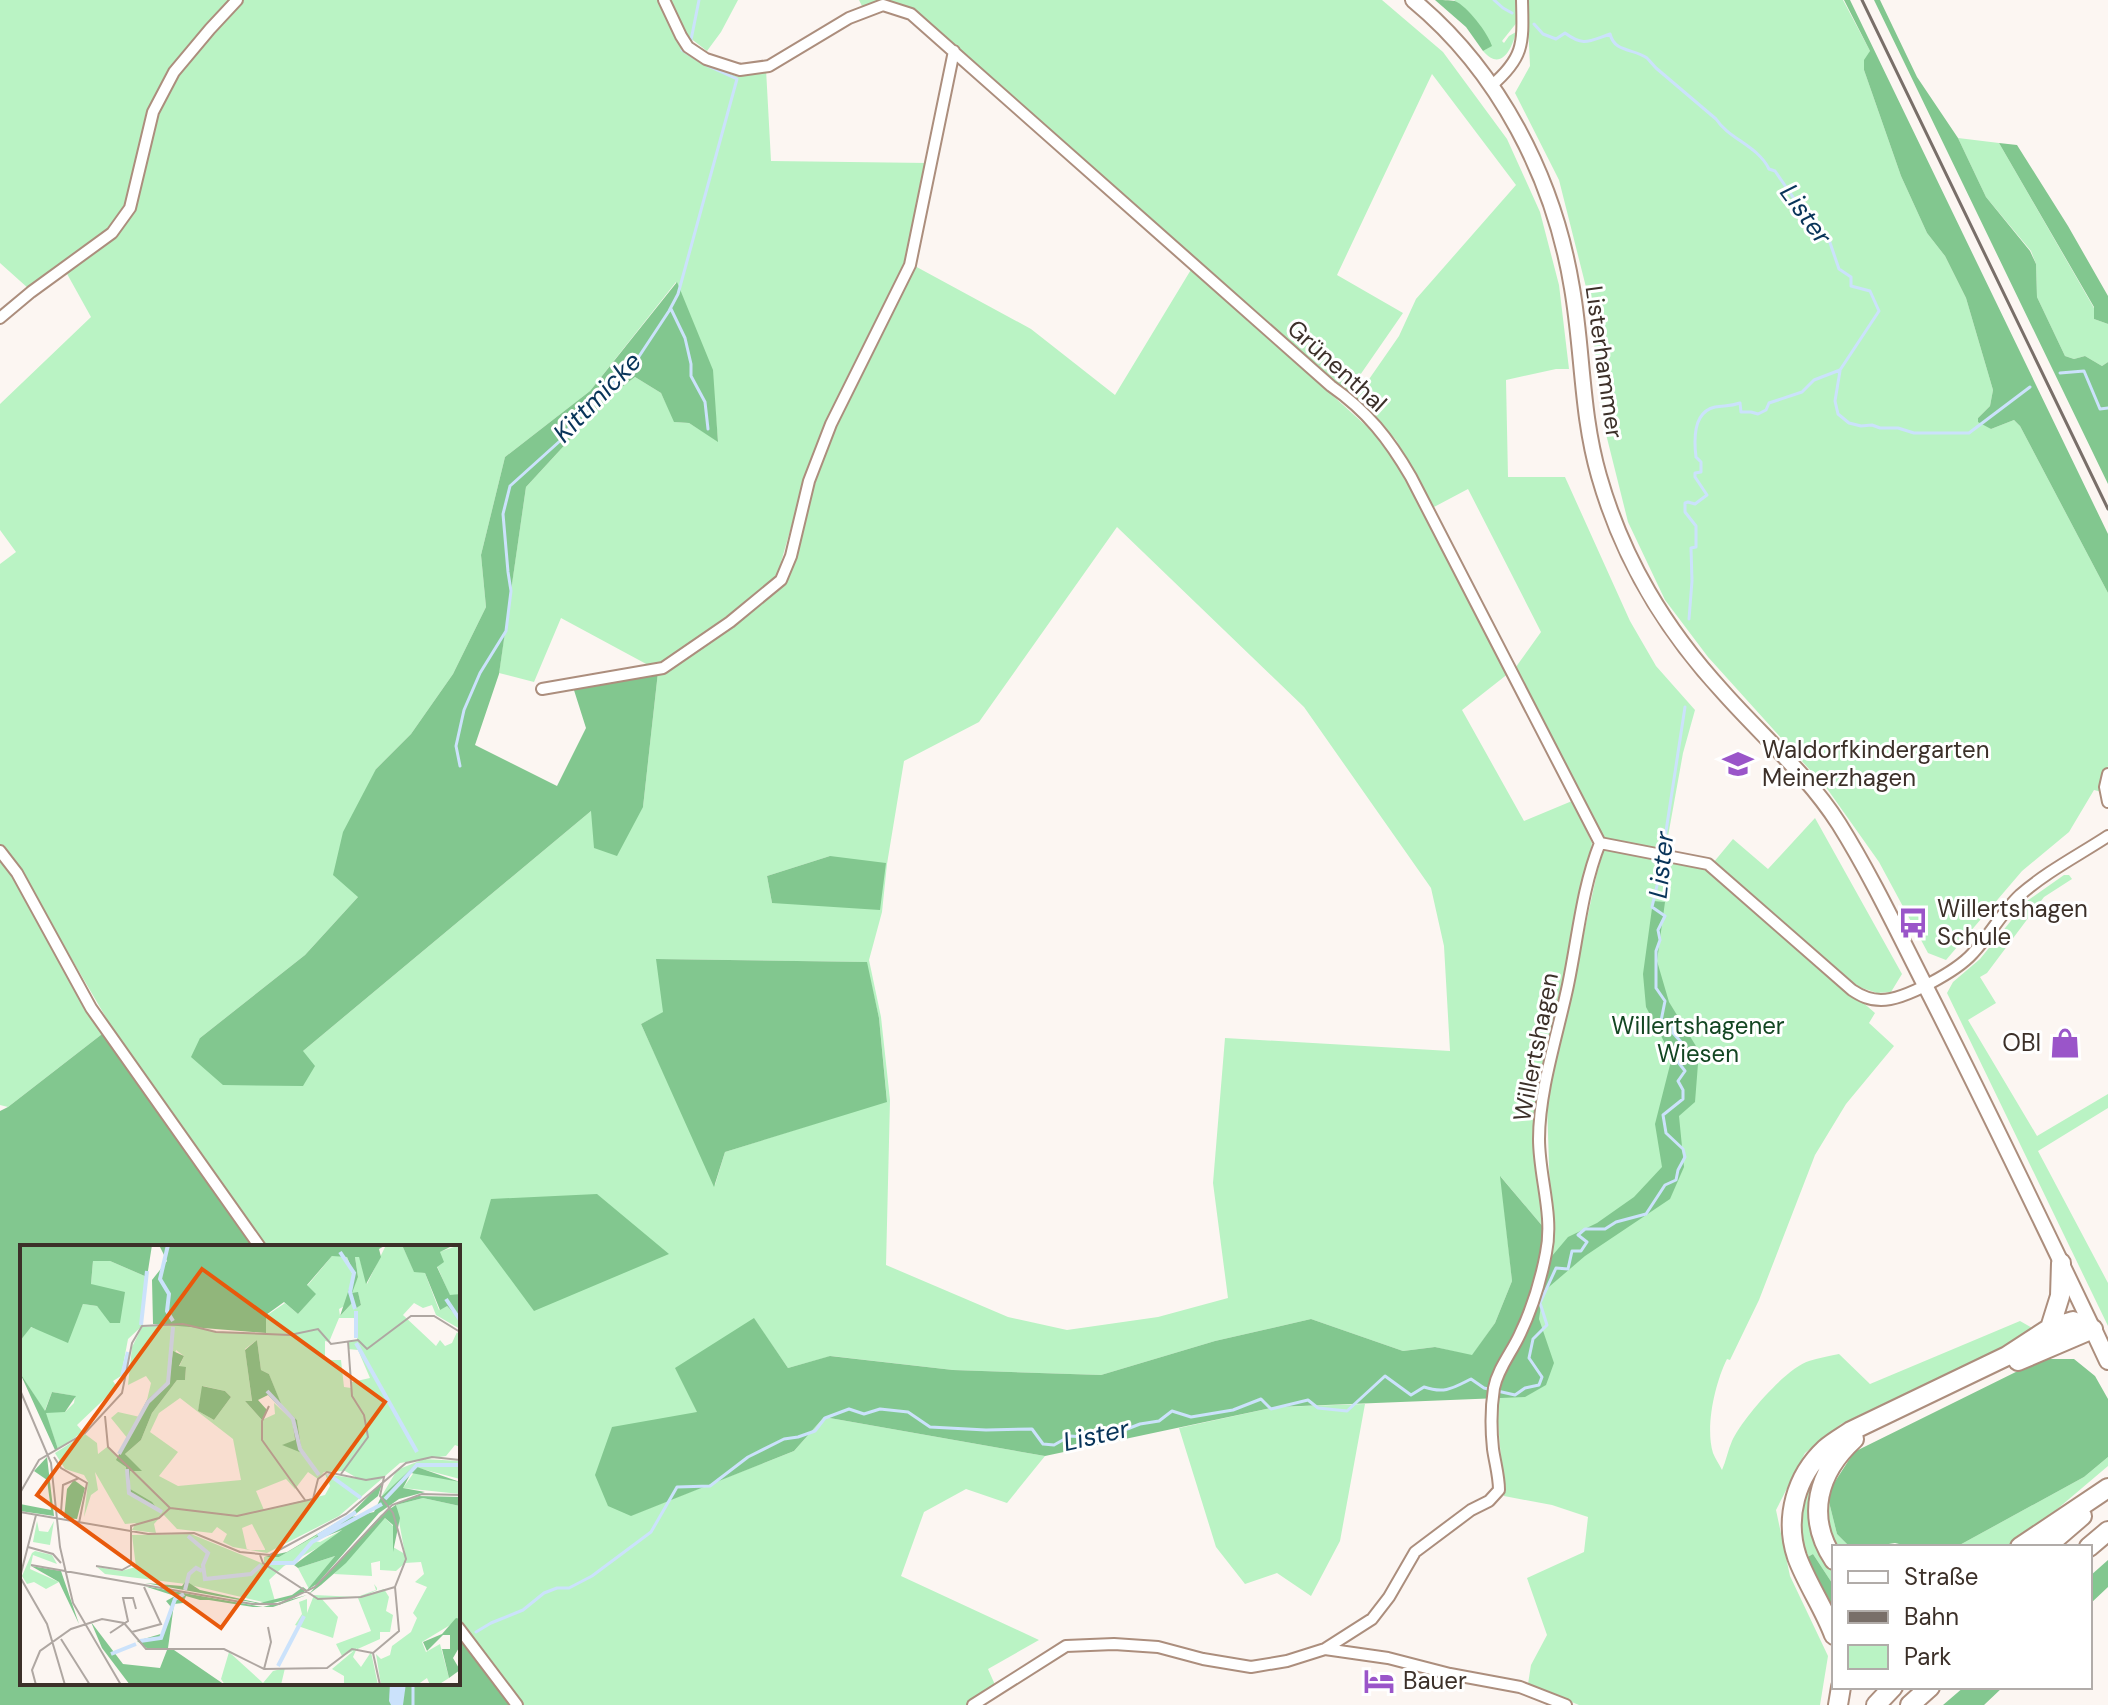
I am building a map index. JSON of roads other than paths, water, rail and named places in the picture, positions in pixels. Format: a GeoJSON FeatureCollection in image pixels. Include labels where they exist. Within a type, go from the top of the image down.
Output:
{"type":"FeatureCollection","features":[{"type":"Feature","properties":{"kind":"highway"},"geometry":{"type":"LineString","coordinates":[[2050,1328],[2060,1296],[2061,1263]]}},
{"type":"Feature","properties":{"kind":"highway"},"geometry":{"type":"LineString","coordinates":[[1832,1631],[1797,1556],[1792,1535],[1796,1495],[1813,1462],[1828,1446],[1851,1431],[2007,1356],[2050,1328],[2073,1321],[2093,1329]]}},
{"type":"Feature","properties":{"kind":"highway"},"geometry":{"type":"LineString","coordinates":[[1832,1557],[1820,1531],[1818,1511],[1821,1489],[1828,1470],[1854,1439],[1965,1384],[2093,1329]]}},
{"type":"Feature","properties":{"kind":"highway"},"geometry":{"type":"LineString","coordinates":[[2023,1545],[2108,1491]]}},
{"type":"Feature","properties":{"kind":"highway"},"geometry":{"type":"LineString","coordinates":[[2048,1545],[2108,1491]]}},
{"type":"Feature","properties":{"kind":"highway"},"geometry":{"type":"LineString","coordinates":[[2091,1545],[2108,1531]]}},
{"type":"Feature","properties":{"kind":"highway"},"geometry":{"type":"LineString","coordinates":[[1876,1705],[1891,1689]]}},
{"type":"Feature","properties":{"kind":"highway"},"geometry":{"type":"LineString","coordinates":[[1910,1705],[1928,1689]]}},
{"type":"Feature","properties":{"kind":"main road","name":"Listerhammer"},"geometry":{"type":"LineString","coordinates":[[1413,0],[1443,28],[1491,86],[1528,148],[1557,221],[1572,287],[1586,416],[1599,476],[1620,536],[1643,585],[1675,635],[1723,692],[1810,785],[1838,823],[1924,985],[2093,1329]]}},
{"type":"Feature","properties":{"kind":"main road"},"geometry":{"type":"LineString","coordinates":[[2093,1329],[2108,1361]]}},
{"type":"Feature","properties":{"kind":"street"},"geometry":{"type":"LineString","coordinates":[[0,318],[112,233],[130,208],[153,112],[174,72],[237,0]]}},
{"type":"Feature","properties":{"kind":"street","name":"Grünenthal"},"geometry":{"type":"LineString","coordinates":[[664,0],[688,47],[706,59],[740,70],[769,66],[849,18],[883,5],[911,14],[1331,386],[1351,400],[1390,442],[1418,490],[1600,843]]}},
{"type":"Feature","properties":{"kind":"street"},"geometry":{"type":"LineString","coordinates":[[1491,86],[1509,71],[1518,56],[1522,0]]}},
{"type":"Feature","properties":{"kind":"street"},"geometry":{"type":"LineString","coordinates":[[542,689],[663,668],[730,622],[781,580],[791,556],[809,481],[831,424],[910,265],[954,51]]}},
{"type":"Feature","properties":{"kind":"street"},"geometry":{"type":"LineString","coordinates":[[2108,774],[2105,787],[2108,802]]}},
{"type":"Feature","properties":{"kind":"street"},"geometry":{"type":"LineString","coordinates":[[1600,843],[1708,864],[1852,990],[1866,998],[1880,1000],[1897,998],[1953,971],[1965,962],[2017,897],[2108,836]]}},
{"type":"Feature","properties":{"kind":"street","name":"Willertshagen"},"geometry":{"type":"LineString","coordinates":[[1325,1649],[1372,1619],[1389,1597],[1415,1552],[1471,1510],[1489,1501],[1499,1490],[1493,1449],[1495,1385],[1527,1319],[1547,1253],[1549,1226],[1539,1144],[1541,1108],[1591,866],[1600,843]]}},
{"type":"Feature","properties":{"kind":"street"},"geometry":{"type":"LineString","coordinates":[[0,851],[17,873],[91,1008],[259,1245]]}},
{"type":"Feature","properties":{"kind":"street"},"geometry":{"type":"LineString","coordinates":[[460,1630],[517,1705]]}},
{"type":"Feature","properties":{"kind":"street"},"geometry":{"type":"LineString","coordinates":[[973,1705],[1066,1646],[1114,1644],[1158,1647],[1251,1667],[1287,1661],[1325,1649],[1388,1658],[1520,1687],[1566,1705]]}},
{"type":"Feature","properties":{"kind":"water"},"geometry":{"type":"Polygon","coordinates":[[[390,1685],[406,1685],[403,1705],[391,1705],[390,1685]]]}},
{"type":"Feature","properties":{"kind":"waterway","name":"Kittmicke"},"geometry":{"type":"LineString","coordinates":[[691,40],[699,0]]}},
{"type":"Feature","properties":{"kind":"waterway","name":"Lister"},"geometry":{"type":"LineString","coordinates":[[1494,0],[1512,13]]}},
{"type":"Feature","properties":{"kind":"waterway","name":"Lister"},"geometry":{"type":"LineString","coordinates":[[1534,24],[1543,34],[1556,39],[1565,33],[1577,40],[1587,41],[1610,34],[1620,47],[1647,58],[1728,132],[1758,154],[1769,169],[1775,171],[1795,200],[1806,206],[1827,234],[1839,269],[1851,277],[1851,286],[1870,291],[1879,311],[1840,370],[1814,380],[1802,392],[1769,403],[1766,410],[1758,414],[1741,412],[1740,403],[1715,407],[1702,415],[1696,428],[1695,443],[1701,472],[1695,473],[1695,477],[1707,495],[1695,504],[1685,503],[1685,512],[1696,526],[1696,547],[1691,548],[1689,619]]}},
{"type":"Feature","properties":{"kind":"waterway","name":"Kittmicke"},"geometry":{"type":"LineString","coordinates":[[460,766],[456,746],[464,710],[480,673],[506,631],[511,591],[503,514],[510,486],[561,440],[573,422],[609,392],[616,380],[634,364],[678,294],[737,79],[682,50]]}},
{"type":"Feature","properties":{"kind":"waterway"},"geometry":{"type":"LineString","coordinates":[[671,309],[685,338],[691,376],[705,402],[708,429]]}},
{"type":"Feature","properties":{"kind":"waterway"},"geometry":{"type":"LineString","coordinates":[[1840,371],[1835,401],[1838,414],[1849,423],[1898,428],[1914,433],[1969,433],[2030,387]]}},
{"type":"Feature","properties":{"kind":"waterway"},"geometry":{"type":"LineString","coordinates":[[2060,373],[2084,371],[2100,409],[2108,408]]}},
{"type":"Feature","properties":{"kind":"waterway","name":"Lister"},"geometry":{"type":"LineString","coordinates":[[476,1632],[523,1610],[544,1593],[569,1588],[592,1576],[651,1532],[677,1487],[710,1486],[748,1457],[784,1439],[815,1431],[825,1418],[849,1409],[864,1414],[880,1409],[908,1412],[930,1427],[1032,1429],[1043,1444],[1054,1445],[1070,1436],[1097,1438],[1159,1421],[1172,1411],[1191,1417],[1233,1410],[1261,1399],[1271,1409],[1308,1400],[1318,1408],[1347,1411],[1385,1376],[1411,1395],[1424,1387],[1443,1390],[1471,1379],[1484,1388],[1515,1395],[1525,1388],[1539,1385],[1542,1377],[1529,1358],[1533,1339],[1547,1325],[1540,1303],[1556,1268],[1568,1269],[1572,1251],[1581,1251],[1587,1242],[1578,1235],[1585,1229],[1605,1229],[1616,1222],[1646,1214],[1665,1185],[1676,1180],[1685,1157],[1683,1149],[1666,1133],[1663,1115],[1683,1099],[1683,1090],[1678,1081],[1685,1071],[1675,1058],[1682,1043],[1673,1033],[1674,1019],[1661,1021],[1665,1001],[1656,988],[1656,951],[1660,940],[1658,930],[1665,916],[1652,907],[1685,707]]}},
{"type":"Feature","properties":{"kind":"waterway","name":"Lister"},"geometry":{"type":"LineString","coordinates":[[413,1685],[413,1705]]}},
{"type":"Feature","properties":{"kind":"railway"},"geometry":{"type":"LineString","coordinates":[[1862,0],[2108,509]]}},
{"type":"Feature","properties":{"kind":"place","name":"Waldorfkindergarten Meinerzhagen"},"geometry":{"type":"Point","coordinates":[1738,764]}},
{"type":"Feature","properties":{"kind":"place","name":"Willertshagen Schule"},"geometry":{"type":"Point","coordinates":[1913,923]}},
{"type":"Feature","properties":{"kind":"place","name":"OBI"},"geometry":{"type":"Point","coordinates":[2065,1043]}},
{"type":"Feature","properties":{"kind":"place","name":"Bauer"},"geometry":{"type":"Point","coordinates":[1379,1681]}},
{"type":"Feature","properties":{"kind":"park label","name":"Willertshagener Wiesen"},"geometry":{"type":"Point","coordinates":[1698,1040]}}]}
